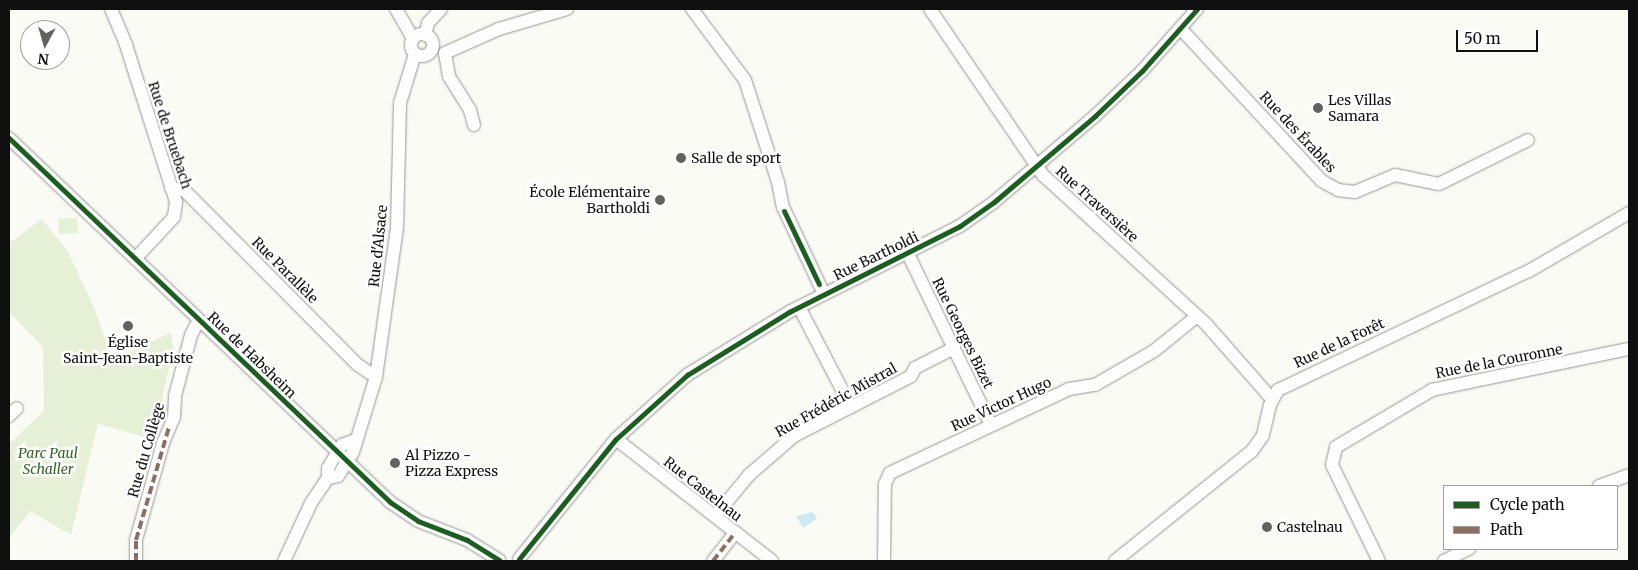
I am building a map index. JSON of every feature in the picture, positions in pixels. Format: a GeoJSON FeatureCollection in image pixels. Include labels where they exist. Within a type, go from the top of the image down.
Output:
{"type":"FeatureCollection","features":[{"type":"Feature","properties":{"kind":"street","name":"Rue de Bruebach"},"geometry":{"type":"LineString","coordinates":[[110,9],[126,45],[176,202],[174,217],[135,259]]}},
{"type":"Feature","properties":{"kind":"street"},"geometry":{"type":"LineString","coordinates":[[396,9],[419,37],[431,39],[432,49]]}},
{"type":"Feature","properties":{"kind":"street"},"geometry":{"type":"LineString","coordinates":[[432,49],[425,56],[415,54],[412,49],[428,23],[441,9]]}},
{"type":"Feature","properties":{"kind":"street"},"geometry":{"type":"LineString","coordinates":[[432,49],[445,53],[499,30],[566,9]]}},
{"type":"Feature","properties":{"kind":"street"},"geometry":{"type":"LineString","coordinates":[[692,9],[745,80],[783,208],[824,294]]}},
{"type":"Feature","properties":{"kind":"street","name":"Rue Traversière"},"geometry":{"type":"LineString","coordinates":[[930,9],[1038,168],[1197,316],[1272,399]]}},
{"type":"Feature","properties":{"kind":"street","name":"Rue Bartholdi"},"geometry":{"type":"LineString","coordinates":[[521,560],[616,439],[687,375],[734,343],[798,307],[908,254],[960,226],[1038,168],[1142,71],[1197,9]]}},
{"type":"Feature","properties":{"kind":"street","name":"Rue des Érables"},"geometry":{"type":"LineString","coordinates":[[1181,29],[1322,181],[1338,190],[1355,192],[1395,175],[1438,184],[1528,140]]}},
{"type":"Feature","properties":{"kind":"street"},"geometry":{"type":"LineString","coordinates":[[445,53],[449,76],[470,110],[474,125]]}},
{"type":"Feature","properties":{"kind":"street","name":"Rue d'Alsace"},"geometry":{"type":"LineString","coordinates":[[328,478],[338,476],[347,462],[376,377],[397,227],[400,103],[415,54]]}},
{"type":"Feature","properties":{"kind":"street","name":"Rue de Habsheim"},"geometry":{"type":"LineString","coordinates":[[9,138],[337,453],[404,514],[467,540],[499,561]]}},
{"type":"Feature","properties":{"kind":"street","name":"Rue Parallèle"},"geometry":{"type":"LineString","coordinates":[[171,188],[184,190],[358,365],[376,377]]}},
{"type":"Feature","properties":{"kind":"street","name":"Rue de la Forêt"},"geometry":{"type":"LineString","coordinates":[[1272,399],[1286,385],[1529,271],[1629,213]]}},
{"type":"Feature","properties":{"kind":"street","name":"Rue Georges Bizet"},"geometry":{"type":"LineString","coordinates":[[908,254],[992,425]]}},
{"type":"Feature","properties":{"kind":"street"},"geometry":{"type":"LineString","coordinates":[[798,307],[851,406]]}},
{"type":"Feature","properties":{"kind":"street","name":"Rue Victor Hugo"},"geometry":{"type":"LineString","coordinates":[[884,561],[885,484],[890,473],[1069,389],[1096,385],[1154,351],[1197,316]]}},
{"type":"Feature","properties":{"kind":"street","name":"Rue du Collège"},"geometry":{"type":"LineString","coordinates":[[136,561],[136,540],[162,443],[174,417],[176,396],[191,335],[199,320]]}},
{"type":"Feature","properties":{"kind":"street","name":"Rue Frédéric Mistral"},"geometry":{"type":"LineString","coordinates":[[715,516],[749,475],[794,436],[911,376],[915,368],[954,348]]}},
{"type":"Feature","properties":{"kind":"street","name":"Rue de la Couronne"},"geometry":{"type":"LineString","coordinates":[[1379,561],[1332,465],[1336,447],[1432,390],[1452,384],[1599,358],[1629,349]]}},
{"type":"Feature","properties":{"kind":"street"},"geometry":{"type":"LineString","coordinates":[[1115,561],[1252,451],[1263,434],[1272,399]]}},
{"type":"Feature","properties":{"kind":"street","name":"Rue Castelnau"},"geometry":{"type":"LineString","coordinates":[[616,439],[772,561]]}},
{"type":"Feature","properties":{"kind":"street"},"geometry":{"type":"LineString","coordinates":[[337,453],[342,445],[355,440]]}},
{"type":"Feature","properties":{"kind":"street","name":"Rue d'Alsace"},"geometry":{"type":"LineString","coordinates":[[284,561],[310,503],[328,478],[328,468],[337,453]]}},
{"type":"Feature","properties":{"kind":"street"},"geometry":{"type":"LineString","coordinates":[[1602,485],[1629,475]]}},
{"type":"Feature","properties":{"kind":"street"},"geometry":{"type":"LineString","coordinates":[[713,561],[735,533]]}},
{"type":"Feature","properties":{"kind":"street"},"geometry":{"type":"LineString","coordinates":[[1444,561],[1467,550]]}},
{"type":"Feature","properties":{"kind":"street"},"geometry":{"type":"LineString","coordinates":[[499,561],[509,556],[521,560]]}},
{"type":"Feature","properties":{"kind":"green space"},"geometry":{"type":"Polygon","coordinates":[[[77,218],[78,233],[59,234],[58,219],[77,218]]]}},
{"type":"Feature","properties":{"kind":"green space","name":"Parc Paul Schaller"},"geometry":{"type":"Polygon","coordinates":[[[42,219],[67,250],[94,307],[112,360],[170,333],[174,348],[162,398],[169,411],[166,419],[156,426],[153,439],[98,424],[71,535],[30,511],[9,538],[9,444],[44,411],[43,347],[9,312],[9,243],[42,219]]]}},
{"type":"Feature","properties":{"kind":"water"},"geometry":{"type":"Polygon","coordinates":[[[813,512],[817,519],[803,528],[796,516],[813,512]]]}},
{"type":"Feature","properties":{"kind":"marked path"},"geometry":{"type":"LineString","coordinates":[[136,561],[136,540],[169,427]]}},
{"type":"Feature","properties":{"kind":"marked path"},"geometry":{"type":"LineString","coordinates":[[713,561],[735,533]]}},
{"type":"Feature","properties":{"kind":"cycle path"},"geometry":{"type":"LineString","coordinates":[[519,559],[616,439],[687,375],[789,312],[960,226],[994,202],[1095,116],[1142,71],[1197,9]]}},
{"type":"Feature","properties":{"kind":"cycle path"},"geometry":{"type":"LineString","coordinates":[[9,138],[390,502],[418,521],[467,540],[499,560]]}},
{"type":"Feature","properties":{"kind":"cycle path"},"geometry":{"type":"LineString","coordinates":[[784,211],[819,284]]}},
{"type":"Feature","properties":{"kind":"place","name":"Les Villas Samara"},"geometry":{"type":"Point","coordinates":[1318,108]}},
{"type":"Feature","properties":{"kind":"place","name":"Salle de sport"},"geometry":{"type":"Point","coordinates":[681,158]}},
{"type":"Feature","properties":{"kind":"place","name":"École Elémentaire Bartholdi"},"geometry":{"type":"Point","coordinates":[660,200]}},
{"type":"Feature","properties":{"kind":"place","name":"Église Saint-Jean-Baptiste"},"geometry":{"type":"Point","coordinates":[128,326]}},
{"type":"Feature","properties":{"kind":"place","name":"Al Pizzo - Pizza Express"},"geometry":{"type":"Point","coordinates":[395,463]}},
{"type":"Feature","properties":{"kind":"place","name":"Castelnau"},"geometry":{"type":"Point","coordinates":[1267,527]}}]}
